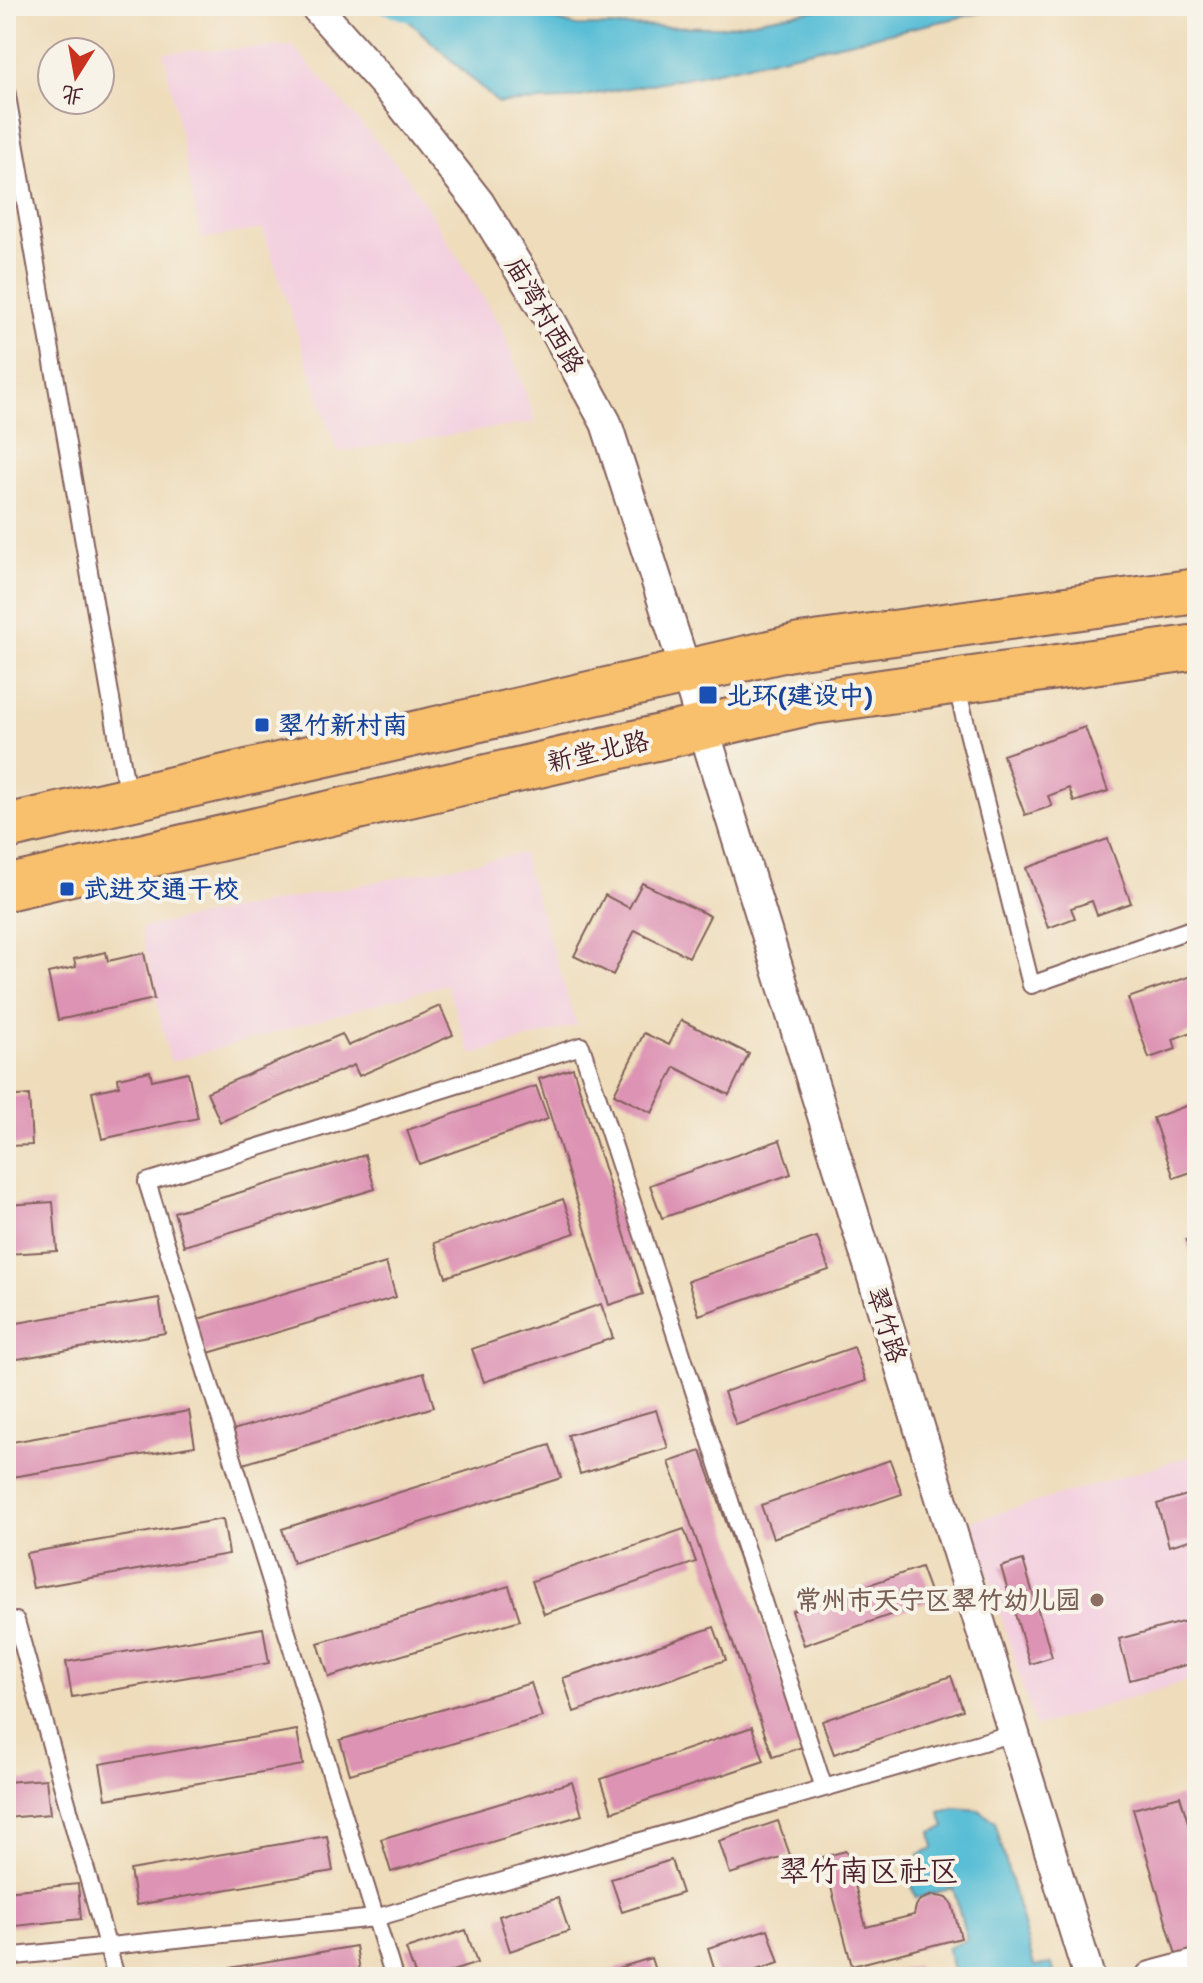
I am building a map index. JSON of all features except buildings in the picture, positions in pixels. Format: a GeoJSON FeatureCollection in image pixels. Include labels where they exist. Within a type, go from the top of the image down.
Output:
{"type":"FeatureCollection","features":[{"type":"Feature","properties":{"kind":"main road"},"geometry":{"type":"LineString","coordinates":[[6,827],[800,646],[1197,591]]}},
{"type":"Feature","properties":{"kind":"main road","name":"新堂北路"},"geometry":{"type":"LineString","coordinates":[[6,888],[812,702],[1197,647]]}},
{"type":"Feature","properties":{"kind":"street","name":"庙湾村西路"},"geometry":{"type":"LineString","coordinates":[[316,7],[397,98],[479,203],[546,313],[606,423],[686,672]]}},
{"type":"Feature","properties":{"kind":"street","name":"翠竹路"},"geometry":{"type":"LineString","coordinates":[[686,672],[1089,1977]]}},
{"type":"Feature","properties":{"kind":"street"},"geometry":{"type":"LineString","coordinates":[[1151,1977],[1197,1965]]}},
{"type":"Feature","properties":{"kind":"lane"},"geometry":{"type":"LineString","coordinates":[[6,90],[128,800]]}},
{"type":"Feature","properties":{"kind":"lane"},"geometry":{"type":"LineString","coordinates":[[956,681],[1031,985],[1197,927]]}},
{"type":"Feature","properties":{"kind":"lane"},"geometry":{"type":"LineString","coordinates":[[394,1977],[147,1182],[581,1046],[824,1788]]}},
{"type":"Feature","properties":{"kind":"lane"},"geometry":{"type":"LineString","coordinates":[[16,1621],[116,1977]]}},
{"type":"Feature","properties":{"kind":"lane"},"geometry":{"type":"LineString","coordinates":[[6,1957],[375,1918],[1014,1733]]}},
{"type":"Feature","properties":{"kind":"shaded area"},"geometry":{"type":"Polygon","coordinates":[[[293,46],[407,176],[503,329],[536,422],[337,452],[263,229],[201,239],[164,52],[293,46]]]}},
{"type":"Feature","properties":{"kind":"shaded area"},"geometry":{"type":"Polygon","coordinates":[[[522,853],[577,1025],[471,1055],[446,984],[170,1062],[141,928],[522,853]]]}},
{"type":"Feature","properties":{"kind":"shaded area","name":"常州市天宁区翠竹幼儿园"},"geometry":{"type":"Polygon","coordinates":[[[1197,1454],[1197,1678],[1035,1727],[972,1521],[1197,1454]]]}},
{"type":"Feature","properties":{"kind":"water"},"geometry":{"type":"Polygon","coordinates":[[[395,6],[506,6],[576,26],[721,27],[836,6],[1011,6],[695,76],[562,100],[498,103],[395,6]]]}},
{"type":"Feature","properties":{"kind":"water"},"geometry":{"type":"Polygon","coordinates":[[[956,1808],[979,1810],[995,1822],[1034,1966],[1052,1964],[1055,1977],[955,1977],[947,1948],[967,1940],[953,1888],[916,1898],[908,1874],[922,1869],[919,1854],[934,1848],[931,1832],[945,1827],[940,1812],[956,1808]]]}},
{"type":"Feature","properties":{"kind":"waterway"},"geometry":{"type":"LineString","coordinates":[[376,6],[409,18]]}},
{"type":"Feature","properties":{"kind":"place","name":"北环(建设中)"},"geometry":{"type":"Point","coordinates":[708,695]}},
{"type":"Feature","properties":{"kind":"place","name":"翠竹新村南"},"geometry":{"type":"Point","coordinates":[262,725]}},
{"type":"Feature","properties":{"kind":"place","name":"武进交通干校"},"geometry":{"type":"Point","coordinates":[67,889]}},
{"type":"Feature","properties":{"kind":"place","name":"常州市天宁区翠竹幼儿园"},"geometry":{"type":"Point","coordinates":[1097,1600]}},
{"type":"Feature","properties":{"kind":"district","name":"翠竹南区社区"},"geometry":{"type":"Point","coordinates":[869,1870]}}]}
